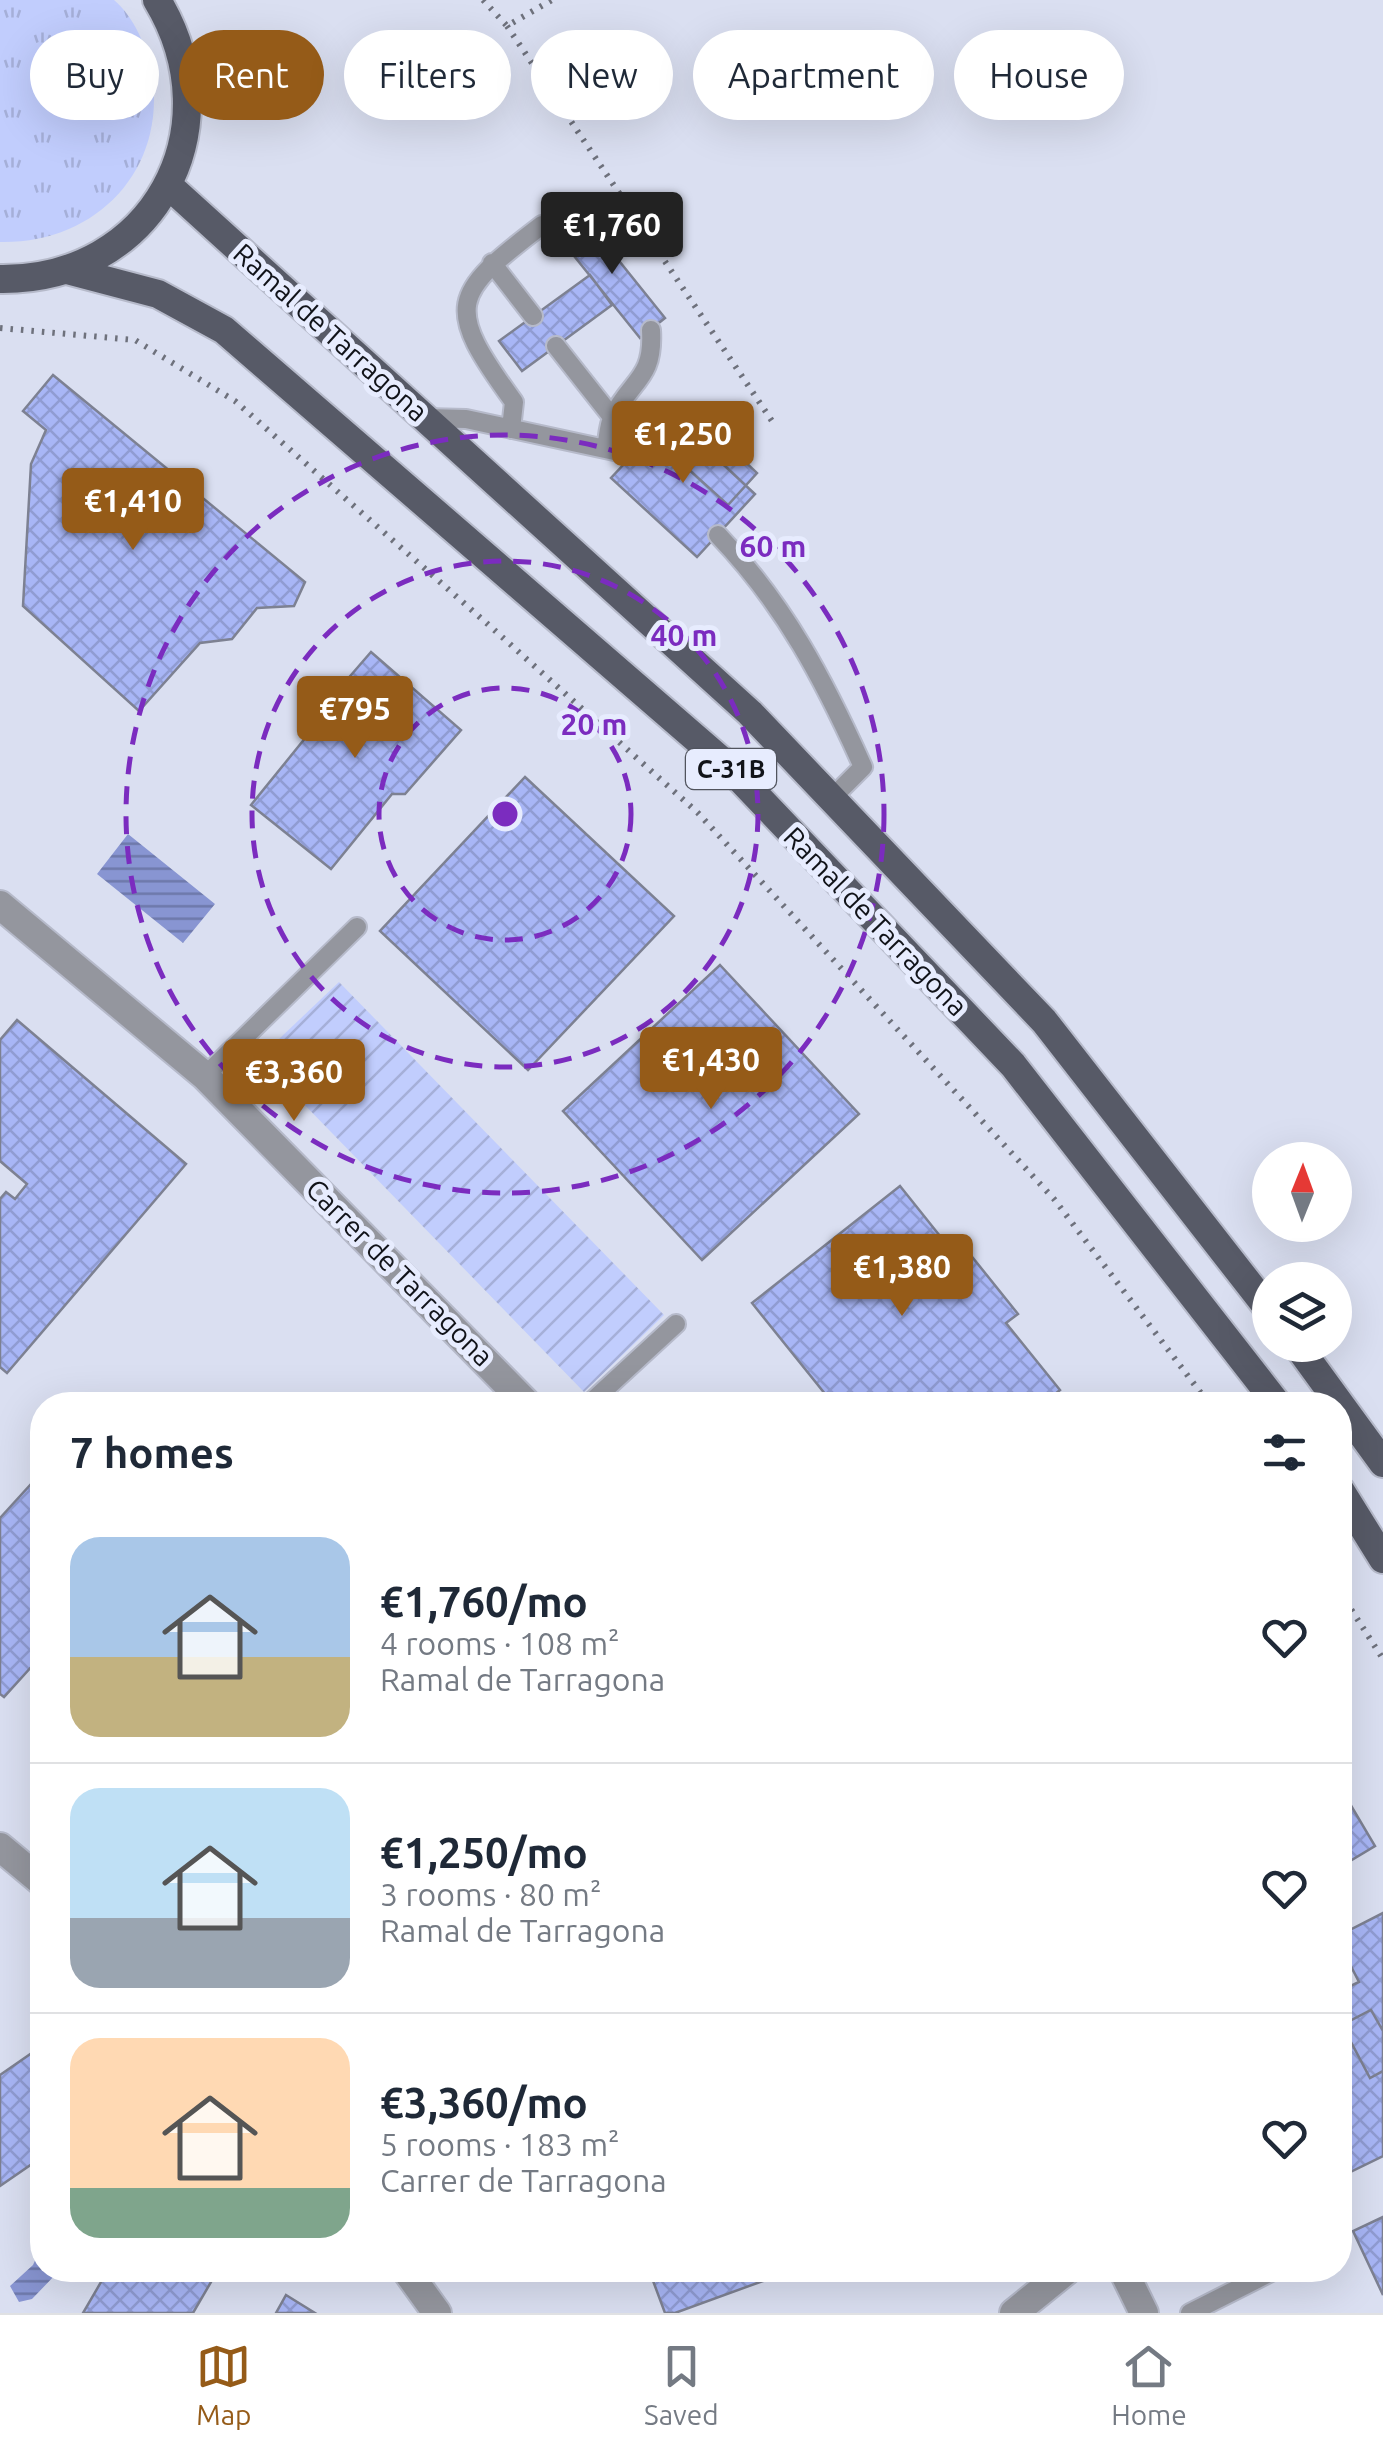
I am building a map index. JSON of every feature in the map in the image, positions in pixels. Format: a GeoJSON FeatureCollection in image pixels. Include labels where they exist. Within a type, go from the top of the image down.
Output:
{"type":"FeatureCollection","features":[{"type":"Feature","properties":{"kind":"main road","name":"C-31B"},"geometry":{"type":"LineString","coordinates":[[0,278],[67,270],[115,246],[154,208],[168,184],[185,138],[189,88],[184,56],[158,0]]}},
{"type":"Feature","properties":{"kind":"main road","name":"Ramal de Tarragona"},"geometry":{"type":"LineString","coordinates":[[168,184],[750,713],[1044,1021],[1252,1288]]}},
{"type":"Feature","properties":{"kind":"main road","name":"Ramal de Tarragona"},"geometry":{"type":"LineString","coordinates":[[67,270],[158,294],[224,330],[730,767],[1013,1064],[1268,1392]]}},
{"type":"Feature","properties":{"kind":"main road"},"geometry":{"type":"LineString","coordinates":[[1309,1362],[1331,1392]]}},
{"type":"Feature","properties":{"kind":"main road"},"geometry":{"type":"LineString","coordinates":[[1352,1420],[1383,1463]]}},
{"type":"Feature","properties":{"kind":"main road"},"geometry":{"type":"LineString","coordinates":[[1352,1509],[1383,1559]]}},
{"type":"Feature","properties":{"kind":"street","name":"Carrer de Tarragona"},"geometry":{"type":"LineString","coordinates":[[0,905],[206,1076],[515,1392]]}},
{"type":"Feature","properties":{"kind":"street"},"geometry":{"type":"LineString","coordinates":[[0,1847],[30,1872]]}},
{"type":"Feature","properties":{"kind":"street"},"geometry":{"type":"LineString","coordinates":[[415,2282],[437,2313]]}},
{"type":"Feature","properties":{"kind":"street"},"geometry":{"type":"LineString","coordinates":[[1014,2313],[1052,2282]]}},
{"type":"Feature","properties":{"kind":"street"},"geometry":{"type":"LineString","coordinates":[[1129,2282],[1144,2313]]}},
{"type":"Feature","properties":{"kind":"lane"},"geometry":{"type":"LineString","coordinates":[[511,429],[514,402],[471,337],[466,312],[473,282],[542,225]]}},
{"type":"Feature","properties":{"kind":"lane"},"geometry":{"type":"LineString","coordinates":[[492,263],[533,316]]}},
{"type":"Feature","properties":{"kind":"lane"},"geometry":{"type":"LineString","coordinates":[[606,448],[612,417],[642,381],[653,354],[651,330]]}},
{"type":"Feature","properties":{"kind":"lane"},"geometry":{"type":"LineString","coordinates":[[556,346],[612,417]]}},
{"type":"Feature","properties":{"kind":"lane"},"geometry":{"type":"LineString","coordinates":[[425,418],[466,419],[633,455]]}},
{"type":"Feature","properties":{"kind":"lane"},"geometry":{"type":"LineString","coordinates":[[718,535],[764,583],[831,696],[863,767],[832,799]]}},
{"type":"Feature","properties":{"kind":"lane"},"geometry":{"type":"LineString","coordinates":[[206,1076],[357,927]]}},
{"type":"Feature","properties":{"kind":"lane"},"geometry":{"type":"LineString","coordinates":[[602,1392],[676,1324]]}},
{"type":"Feature","properties":{"kind":"lane"},"geometry":{"type":"LineString","coordinates":[[1190,2313],[1251,2282]]}},
{"type":"Feature","properties":{"kind":"path"},"geometry":{"type":"LineString","coordinates":[[483,0],[507,26],[774,424]]}},
{"type":"Feature","properties":{"kind":"path"},"geometry":{"type":"LineString","coordinates":[[507,26],[552,0]]}},
{"type":"Feature","properties":{"kind":"path"},"geometry":{"type":"LineString","coordinates":[[0,328],[135,340],[235,401],[491,627],[710,826],[1054,1199],[1200,1392]]}},
{"type":"Feature","properties":{"kind":"path"},"geometry":{"type":"LineString","coordinates":[[1352,1611],[1383,1659]]}},
{"type":"Feature","properties":{"kind":"green space"},"geometry":{"type":"Polygon","coordinates":[[[0,0],[114,0],[137,30],[30,30],[30,120],[152,120],[136,170],[117,195],[94,215],[66,230],[34,239],[0,242],[0,0]]]}},
{"type":"Feature","properties":{"kind":"green space"},"geometry":{"type":"Polygon","coordinates":[[[339,982],[664,1315],[584,1392],[259,1058],[339,982]]]}},
{"type":"Feature","properties":{"kind":"shaded area"},"geometry":{"type":"Polygon","coordinates":[[[128,834],[215,904],[183,943],[97,874],[128,834]]]}},
{"type":"Feature","properties":{"kind":"shaded area"},"geometry":{"type":"Polygon","coordinates":[[[30,2268],[30,2282],[48,2282],[32,2299],[19,2302],[10,2286],[30,2268]]]}},
{"type":"Feature","properties":{"kind":"building"},"geometry":{"type":"Polygon","coordinates":[[[583,216],[665,318],[640,338],[558,236],[583,216]]]}},
{"type":"Feature","properties":{"kind":"building"},"geometry":{"type":"Polygon","coordinates":[[[590,275],[612,305],[522,371],[499,341],[590,275]]]}},
{"type":"Feature","properties":{"kind":"building"},"geometry":{"type":"Polygon","coordinates":[[[53,375],[305,582],[294,606],[257,608],[232,639],[200,643],[139,711],[23,606],[31,464],[46,430],[23,411],[53,375]]]}},
{"type":"Feature","properties":{"kind":"building"},"geometry":{"type":"Polygon","coordinates":[[[670,415],[755,494],[697,557],[611,478],[670,415]]]}},
{"type":"Feature","properties":{"kind":"building"},"geometry":{"type":"Polygon","coordinates":[[[697,416],[757,473],[728,505],[666,449],[697,416]]]}},
{"type":"Feature","properties":{"kind":"building"},"geometry":{"type":"Polygon","coordinates":[[[371,652],[461,730],[405,794],[392,794],[331,869],[251,805],[315,726],[319,712],[371,652]]]}},
{"type":"Feature","properties":{"kind":"building"},"geometry":{"type":"Polygon","coordinates":[[[525,777],[674,916],[528,1070],[380,931],[525,777]]]}},
{"type":"Feature","properties":{"kind":"building"},"geometry":{"type":"Polygon","coordinates":[[[720,965],[859,1114],[702,1260],[563,1111],[720,965]]]}},
{"type":"Feature","properties":{"kind":"building"},"geometry":{"type":"Polygon","coordinates":[[[17,1020],[186,1164],[7,1373],[0,1367],[0,1199],[6,1192],[15,1199],[27,1184],[0,1161],[0,1040],[17,1020]]]}},
{"type":"Feature","properties":{"kind":"building"},"geometry":{"type":"Polygon","coordinates":[[[900,1186],[956,1256],[965,1248],[1018,1314],[1006,1323],[1060,1390],[824,1392],[752,1303],[900,1186]]]}},
{"type":"Feature","properties":{"kind":"building"},"geometry":{"type":"Polygon","coordinates":[[[30,1485],[30,1668],[4,1697],[0,1694],[0,1518],[30,1485]]]}},
{"type":"Feature","properties":{"kind":"building"},"geometry":{"type":"Polygon","coordinates":[[[1352,1807],[1375,1846],[1352,1860],[1352,1807]]]}},
{"type":"Feature","properties":{"kind":"building"},"geometry":{"type":"Polygon","coordinates":[[[1383,1913],[1383,2031],[1371,2010],[1352,2020],[1352,1985],[1359,1982],[1352,1968],[1352,1929],[1383,1913]]]}},
{"type":"Feature","properties":{"kind":"building"},"geometry":{"type":"Polygon","coordinates":[[[1371,2010],[1383,2031],[1383,2071],[1370,2078],[1352,2044],[1352,2020],[1371,2010]]]}},
{"type":"Feature","properties":{"kind":"building"},"geometry":{"type":"Polygon","coordinates":[[[1352,2044],[1370,2078],[1383,2071],[1383,2156],[1352,2171],[1352,2044]]]}},
{"type":"Feature","properties":{"kind":"building"},"geometry":{"type":"Polygon","coordinates":[[[30,2054],[30,2165],[0,2186],[0,2075],[30,2054]]]}},
{"type":"Feature","properties":{"kind":"building"},"geometry":{"type":"Polygon","coordinates":[[[1383,2217],[1383,2295],[1353,2231],[1383,2217]]]}},
{"type":"Feature","properties":{"kind":"building"},"geometry":{"type":"Polygon","coordinates":[[[101,2282],[211,2282],[193,2313],[83,2313],[101,2282]]]}},
{"type":"Feature","properties":{"kind":"building"},"geometry":{"type":"Polygon","coordinates":[[[653,2282],[760,2282],[675,2313],[665,2313],[653,2282]]]}},
{"type":"Feature","properties":{"kind":"building"},"geometry":{"type":"Polygon","coordinates":[[[286,2295],[315,2313],[276,2313],[286,2295]]]}}]}
